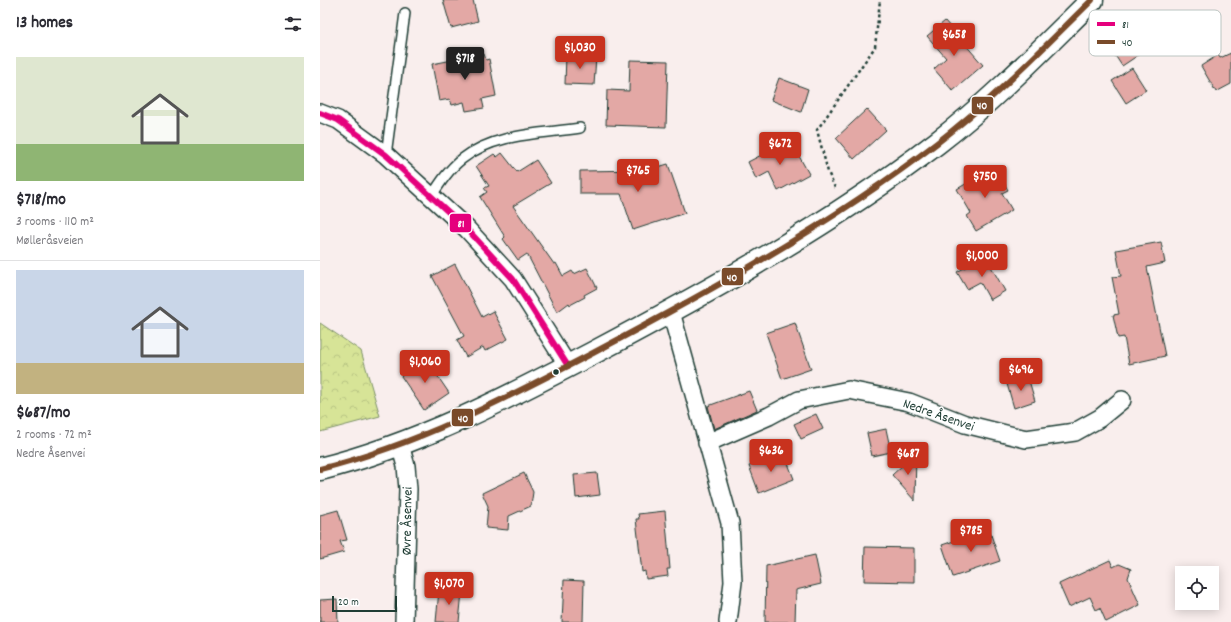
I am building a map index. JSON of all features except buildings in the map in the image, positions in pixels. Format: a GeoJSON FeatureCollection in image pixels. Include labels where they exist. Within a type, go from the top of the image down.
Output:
{"type":"FeatureCollection","features":[{"type":"Feature","properties":{"kind":"main road"},"geometry":{"type":"LineString","coordinates":[[320,469],[400,445],[475,413],[671,312],[755,264],[896,173],[964,122],[1092,0]]}},
{"type":"Feature","properties":{"kind":"street"},"geometry":{"type":"LineString","coordinates":[[320,113],[338,120],[386,155],[467,229],[513,279],[568,366]]}},
{"type":"Feature","properties":{"kind":"street"},"geometry":{"type":"LineString","coordinates":[[671,312],[730,523],[732,582],[728,622]]}},
{"type":"Feature","properties":{"kind":"street","name":"Nedre Åsenvei"},"geometry":{"type":"LineString","coordinates":[[707,443],[770,416],[799,400],[849,390],[910,402],[965,424],[1026,439],[1075,432],[1100,418],[1122,400]]}},
{"type":"Feature","properties":{"kind":"street","name":"Øvre Åsenvei"},"geometry":{"type":"LineString","coordinates":[[400,445],[406,466],[408,489],[404,622]]}},
{"type":"Feature","properties":{"kind":"lane"},"geometry":{"type":"LineString","coordinates":[[386,155],[405,13]]}},
{"type":"Feature","properties":{"kind":"lane"},"geometry":{"type":"LineString","coordinates":[[431,197],[450,170],[461,159],[478,148],[501,139],[580,128]]}},
{"type":"Feature","properties":{"kind":"path"},"geometry":{"type":"LineString","coordinates":[[843,208],[828,172],[817,130],[875,47],[880,0]]}},
{"type":"Feature","properties":{"kind":"green space"},"geometry":{"type":"Polygon","coordinates":[[[320,323],[361,351],[380,416],[320,432],[320,323]]]}},
{"type":"Feature","properties":{"kind":"transit line","name":"40"},"geometry":{"type":"LineString","coordinates":[[320,469],[356,459],[426,434],[494,404],[682,305],[813,229],[855,202],[958,127],[997,92],[1092,0]]}},
{"type":"Feature","properties":{"kind":"transit line","name":"81"},"geometry":{"type":"LineString","coordinates":[[320,113],[338,120],[386,155],[467,229],[513,279],[568,366]]}}]}
